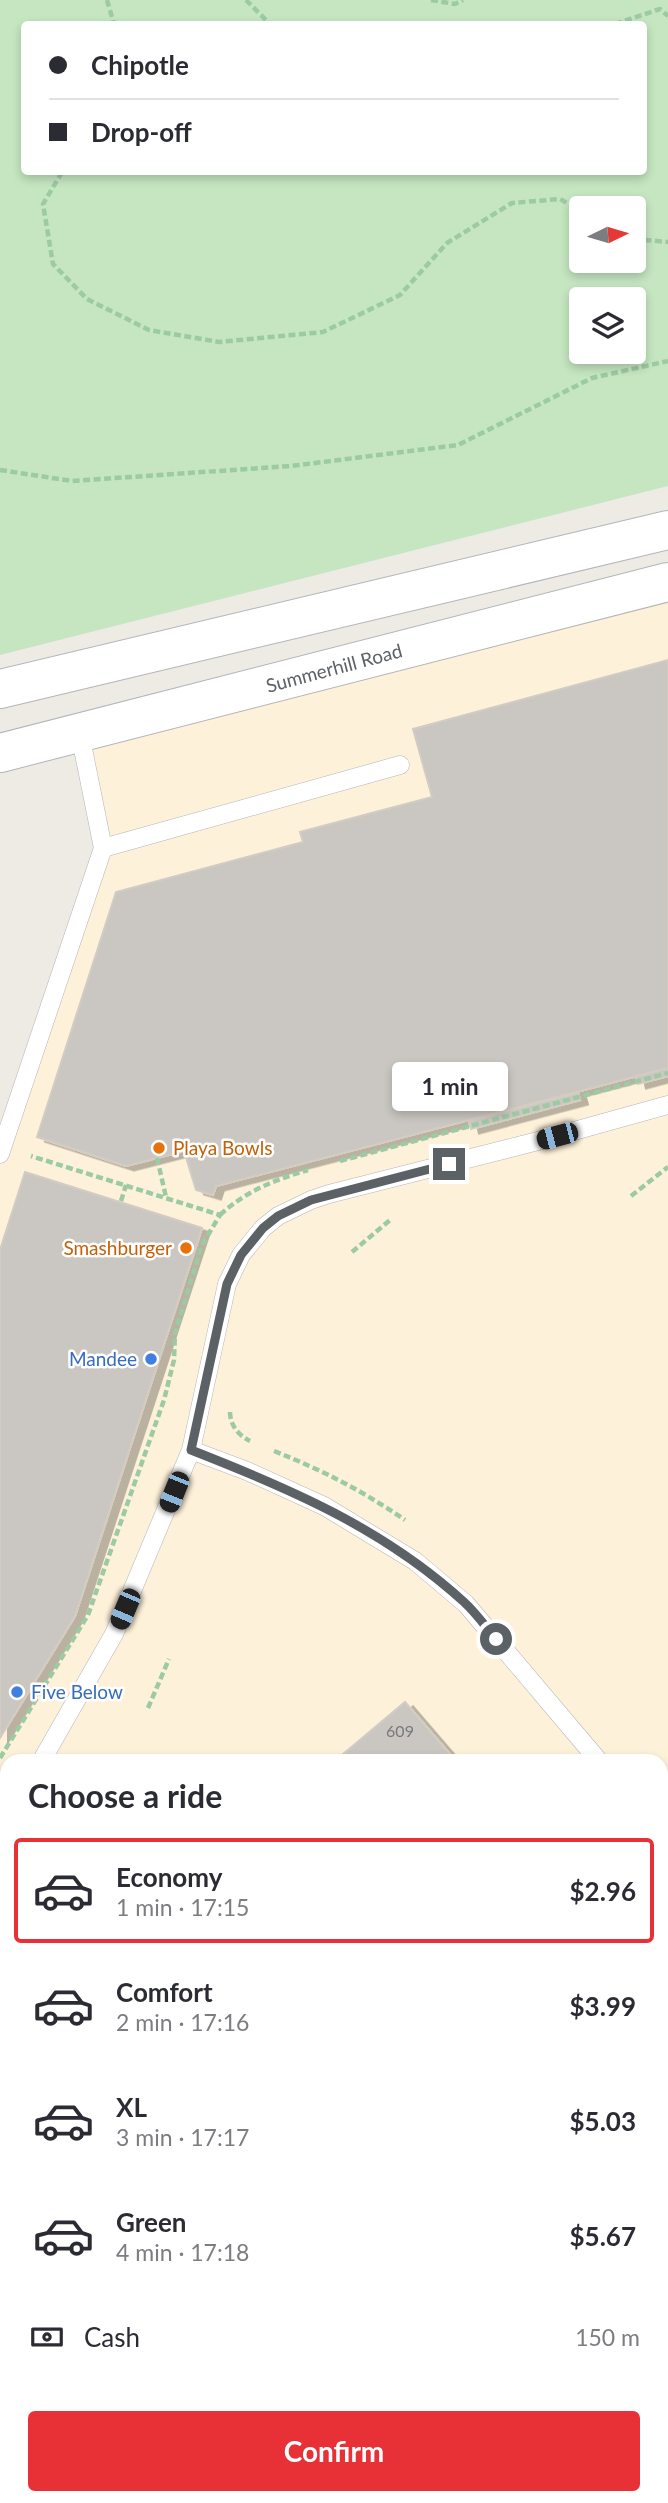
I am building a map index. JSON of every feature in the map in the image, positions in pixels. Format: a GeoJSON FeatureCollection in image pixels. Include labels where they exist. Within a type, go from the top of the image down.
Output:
{"type":"FeatureCollection","features":[{"type":"Feature","properties":{"kind":"street"},"geometry":{"type":"LineString","coordinates":[[0,689],[668,530]]}},
{"type":"Feature","properties":{"kind":"street","name":"Summerhill Road"},"geometry":{"type":"LineString","coordinates":[[0,753],[668,582]]}},
{"type":"Feature","properties":{"kind":"lane"},"geometry":{"type":"LineString","coordinates":[[0,1154],[103,848],[80,734]]}},
{"type":"Feature","properties":{"kind":"lane"},"geometry":{"type":"LineString","coordinates":[[103,848],[400,765]]}},
{"type":"Feature","properties":{"kind":"lane"},"geometry":{"type":"LineString","coordinates":[[45,1754],[114,1634],[191,1450],[227,1284],[241,1255],[263,1228],[278,1216],[328,1194],[668,1105]]}},
{"type":"Feature","properties":{"kind":"lane"},"geometry":{"type":"LineString","coordinates":[[191,1450],[247,1471],[324,1506],[415,1561],[466,1604],[593,1754]]}},
{"type":"Feature","properties":{"kind":"path"},"geometry":{"type":"LineString","coordinates":[[107,0],[113,21]]}},
{"type":"Feature","properties":{"kind":"path"},"geometry":{"type":"LineString","coordinates":[[246,0],[267,21]]}},
{"type":"Feature","properties":{"kind":"path"},"geometry":{"type":"LineString","coordinates":[[431,0],[455,4],[463,0]]}},
{"type":"Feature","properties":{"kind":"path"},"geometry":{"type":"LineString","coordinates":[[624,21],[660,9],[668,16]]}},
{"type":"Feature","properties":{"kind":"path"},"geometry":{"type":"LineString","coordinates":[[60,175],[43,204],[53,264],[87,299],[149,330],[219,342],[323,332],[400,295],[447,243],[512,203],[560,199],[569,204]]}},
{"type":"Feature","properties":{"kind":"path"},"geometry":{"type":"LineString","coordinates":[[646,240],[668,242]]}},
{"type":"Feature","properties":{"kind":"path"},"geometry":{"type":"LineString","coordinates":[[0,470],[72,481],[291,466],[458,445],[592,378],[668,361]]}},
{"type":"Feature","properties":{"kind":"path"},"geometry":{"type":"LineString","coordinates":[[2,1754],[88,1615],[164,1400],[174,1360],[175,1333],[202,1245],[220,1215],[30,1156]]}},
{"type":"Feature","properties":{"kind":"path"},"geometry":{"type":"LineString","coordinates":[[157,1158],[166,1198]]}},
{"type":"Feature","properties":{"kind":"path"},"geometry":{"type":"LineString","coordinates":[[631,1196],[668,1167]]}},
{"type":"Feature","properties":{"kind":"path"},"geometry":{"type":"LineString","coordinates":[[121,1202],[126,1185]]}},
{"type":"Feature","properties":{"kind":"path"},"geometry":{"type":"LineString","coordinates":[[352,1252],[390,1220]]}},
{"type":"Feature","properties":{"kind":"path"},"geometry":{"type":"LineString","coordinates":[[148,1708],[169,1659]]}},
{"type":"Feature","properties":{"kind":"shaded area"},"geometry":{"type":"Polygon","coordinates":[[[668,582],[668,1754],[0,1754],[0,1151],[103,848],[80,734],[668,582]]]}},
{"type":"Feature","properties":{"kind":"green space"},"geometry":{"type":"Polygon","coordinates":[[[0,0],[668,0],[668,486],[0,655],[0,0]]]}},
{"type":"Feature","properties":{"kind":"building"},"geometry":{"type":"Polygon","coordinates":[[[668,660],[668,1068],[216,1186],[213,1195],[196,1190],[184,1151],[126,1166],[37,1137],[116,892],[303,842],[300,832],[432,797],[413,729],[668,660]]]}},
{"type":"Feature","properties":{"kind":"building"},"geometry":{"type":"Polygon","coordinates":[[[668,1068],[668,1076],[638,1084],[636,1076],[668,1068]]]}},
{"type":"Feature","properties":{"kind":"building"},"geometry":{"type":"Polygon","coordinates":[[[578,1093],[580,1100],[471,1129],[469,1121],[578,1093]]]}},
{"type":"Feature","properties":{"kind":"building"},"geometry":{"type":"Polygon","coordinates":[[[25,1172],[202,1228],[75,1616],[0,1738],[0,1250],[25,1172]]]}},
{"type":"Feature","properties":{"kind":"building"},"geometry":{"type":"Polygon","coordinates":[[[405,1702],[450,1754],[343,1754],[405,1702]]]}},
{"type":"Feature","properties":{"kind":"place","name":"Playa Bowls"},"geometry":{"type":"Point","coordinates":[159,1148]}},
{"type":"Feature","properties":{"kind":"place","name":"Smashburger"},"geometry":{"type":"Point","coordinates":[186,1248]}},
{"type":"Feature","properties":{"kind":"place","name":"Mandee"},"geometry":{"type":"Point","coordinates":[151,1359]}},
{"type":"Feature","properties":{"kind":"place","name":"Five Below"},"geometry":{"type":"Point","coordinates":[17,1692]}},
{"type":"Feature","properties":{"kind":"route"},"geometry":{"type":"LineString","coordinates":[[449,1164],[328,1194],[297,1206],[263,1228],[241,1255],[227,1284],[191,1450],[247,1471],[324,1506],[415,1561],[466,1604],[496,1639]]}}]}
